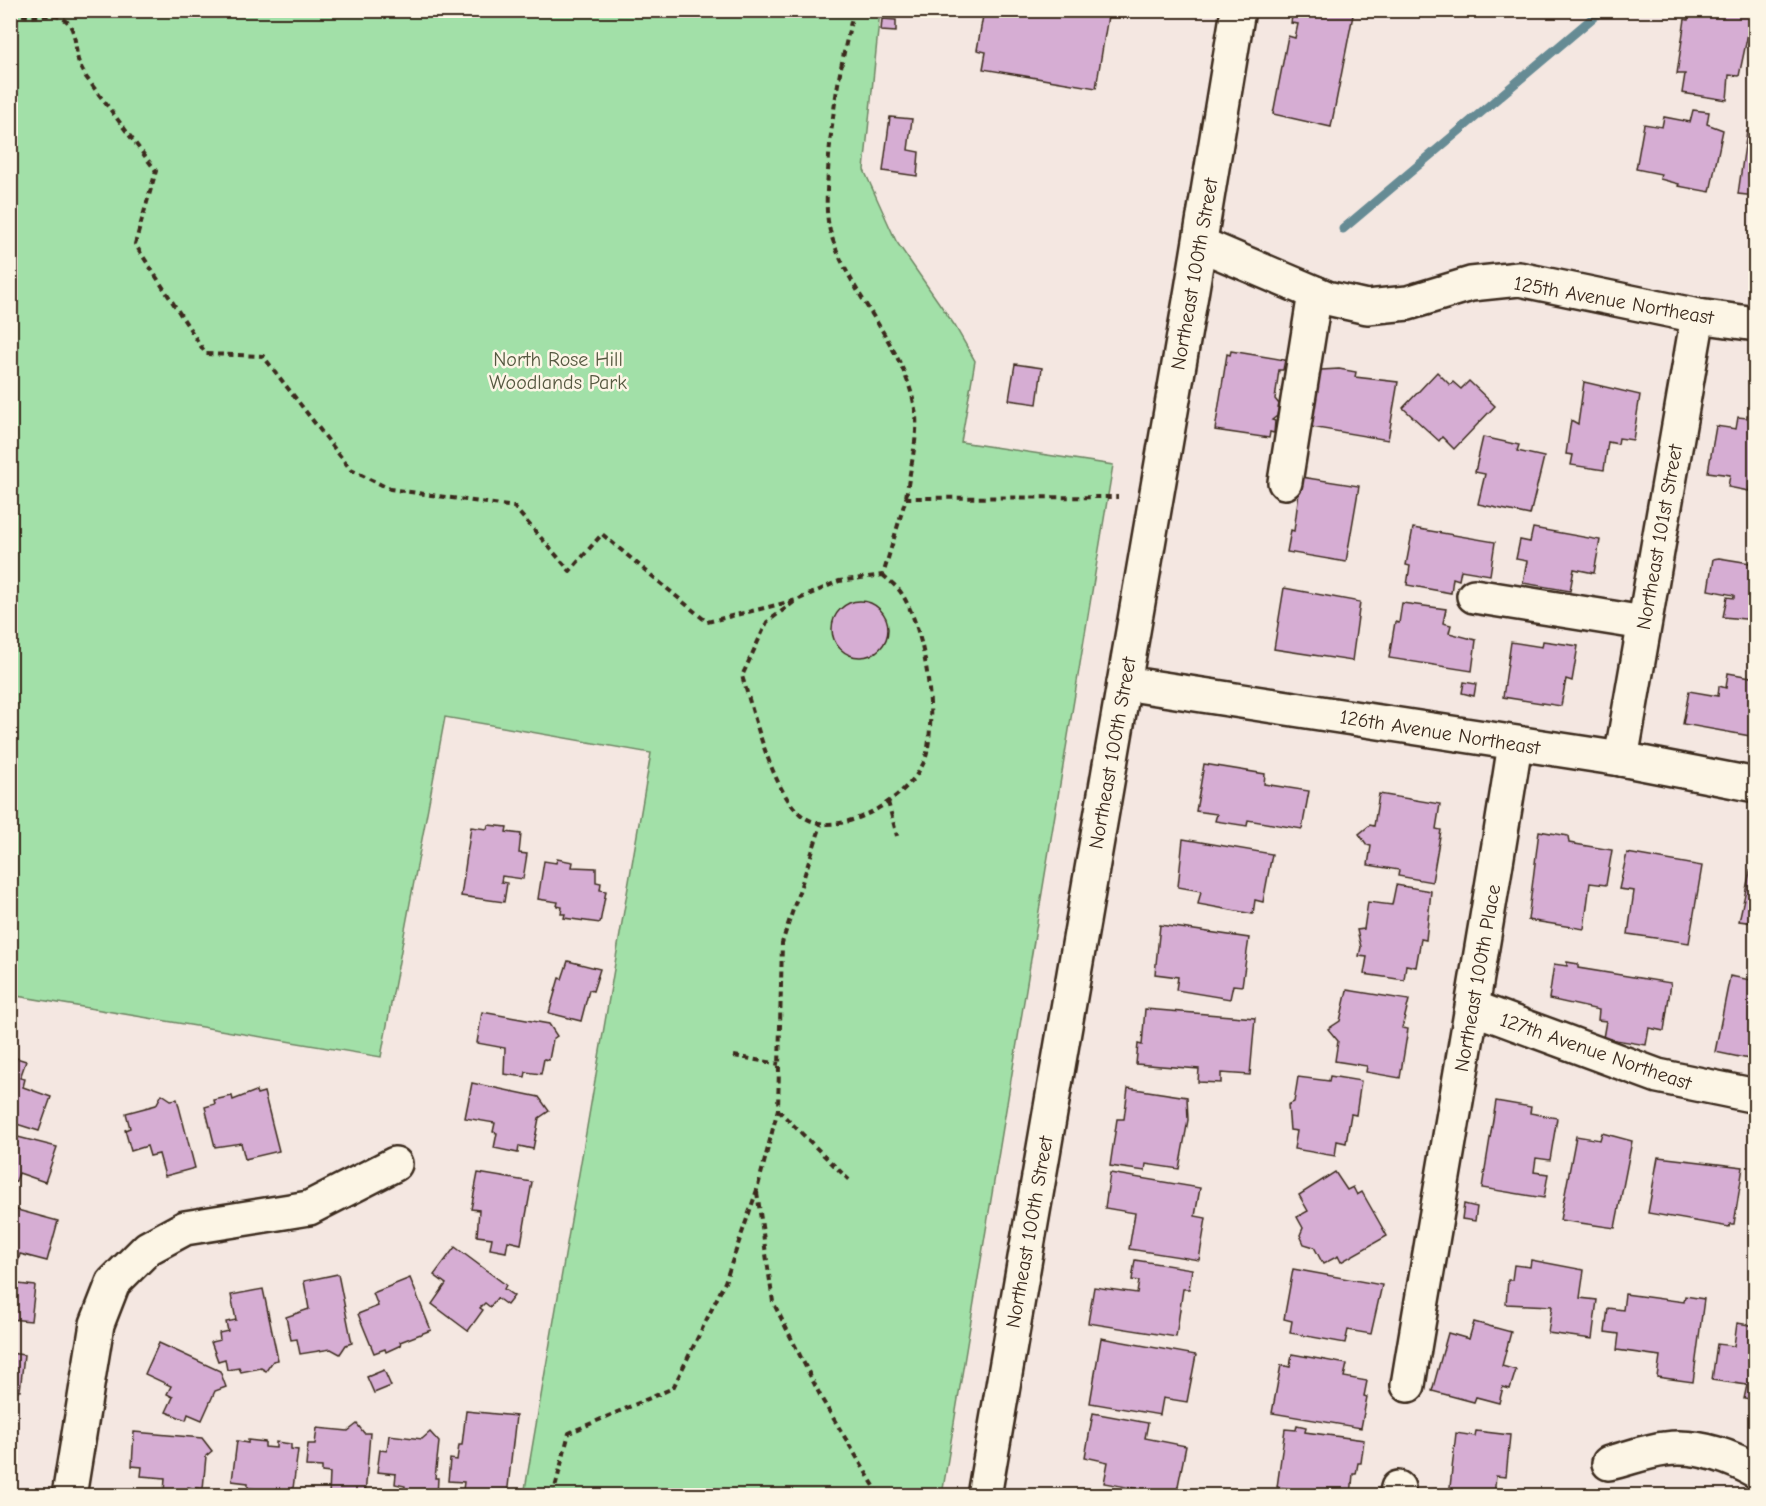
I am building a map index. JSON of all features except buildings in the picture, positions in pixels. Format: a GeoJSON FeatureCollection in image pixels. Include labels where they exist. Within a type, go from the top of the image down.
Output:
{"type":"FeatureCollection","features":[{"type":"Feature","properties":{"kind":"street","name":"Northeast 100th Street"},"geometry":{"type":"LineString","coordinates":[[984,1496],[1200,244],[1238,10]]}},
{"type":"Feature","properties":{"kind":"street","name":"125th Avenue Northeast"},"geometry":{"type":"LineString","coordinates":[[1200,244],[1316,293],[1367,307],[1408,303],[1470,284],[1519,279],[1698,316],[1755,324]]}},
{"type":"Feature","properties":{"kind":"street"},"geometry":{"type":"LineString","coordinates":[[1285,482],[1316,293]]}},
{"type":"Feature","properties":{"kind":"street","name":"Northeast 101st Street"},"geometry":{"type":"LineString","coordinates":[[1621,759],[1698,316]]}},
{"type":"Feature","properties":{"kind":"street"},"geometry":{"type":"LineString","coordinates":[[1474,596],[1644,623]]}},
{"type":"Feature","properties":{"kind":"street","name":"126th Avenue Northeast"},"geometry":{"type":"LineString","coordinates":[[1124,683],[1621,759],[1755,785]]}},
{"type":"Feature","properties":{"kind":"street","name":"Northeast 100th Place"},"geometry":{"type":"LineString","coordinates":[[1407,1385],[1436,1211],[1474,1008],[1515,744]]}},
{"type":"Feature","properties":{"kind":"street","name":"127th Avenue Northeast"},"geometry":{"type":"LineString","coordinates":[[1474,1008],[1658,1076],[1755,1096]]}},
{"type":"Feature","properties":{"kind":"street"},"geometry":{"type":"LineString","coordinates":[[69,1496],[97,1324],[112,1283],[148,1248],[185,1228],[309,1208],[395,1164]]}},
{"type":"Feature","properties":{"kind":"street"},"geometry":{"type":"LineString","coordinates":[[1610,1463],[1665,1449],[1694,1450],[1735,1459],[1755,1471]]}},
{"type":"Feature","properties":{"kind":"path"},"geometry":{"type":"LineString","coordinates":[[14,10],[29,18],[55,16],[65,19],[72,27],[78,60],[86,77],[156,171],[135,244],[206,354],[263,356],[351,470],[390,489],[514,507],[570,571],[602,534],[707,622],[797,600],[839,581],[883,575]]}},
{"type":"Feature","properties":{"kind":"path"},"geometry":{"type":"LineString","coordinates":[[854,10],[841,58],[835,101],[827,204],[830,229],[838,255],[908,378],[916,418],[906,498],[883,575]]}},
{"type":"Feature","properties":{"kind":"path"},"geometry":{"type":"LineString","coordinates":[[906,498],[1118,497]]}},
{"type":"Feature","properties":{"kind":"path"},"geometry":{"type":"LineString","coordinates":[[797,600],[767,622],[742,676],[767,754],[786,795],[801,814],[821,825],[857,819],[888,802],[911,781],[927,755],[930,704],[925,652],[902,594],[883,575]]}},
{"type":"Feature","properties":{"kind":"path"},"geometry":{"type":"LineString","coordinates":[[888,802],[897,836]]}},
{"type":"Feature","properties":{"kind":"path"},"geometry":{"type":"LineString","coordinates":[[553,1496],[569,1433],[673,1389],[725,1282],[757,1190],[778,1109],[782,943],[821,825]]}},
{"type":"Feature","properties":{"kind":"path"},"geometry":{"type":"LineString","coordinates":[[735,1056],[779,1064]]}},
{"type":"Feature","properties":{"kind":"path"},"geometry":{"type":"LineString","coordinates":[[778,1109],[849,1180]]}},
{"type":"Feature","properties":{"kind":"path"},"geometry":{"type":"LineString","coordinates":[[757,1190],[773,1302],[823,1401],[866,1469],[880,1496]]}},
{"type":"Feature","properties":{"kind":"green space","name":"North Rose Hill Woodlands Park"},"geometry":{"type":"Polygon","coordinates":[[[10,11],[880,11],[864,170],[896,241],[955,326],[975,361],[961,442],[1113,465],[942,1495],[524,1495],[651,753],[445,717],[381,1057],[11,995],[10,11]]]}},
{"type":"Feature","properties":{"kind":"waterway"},"geometry":{"type":"LineString","coordinates":[[1343,229],[1602,10]]}}]}
